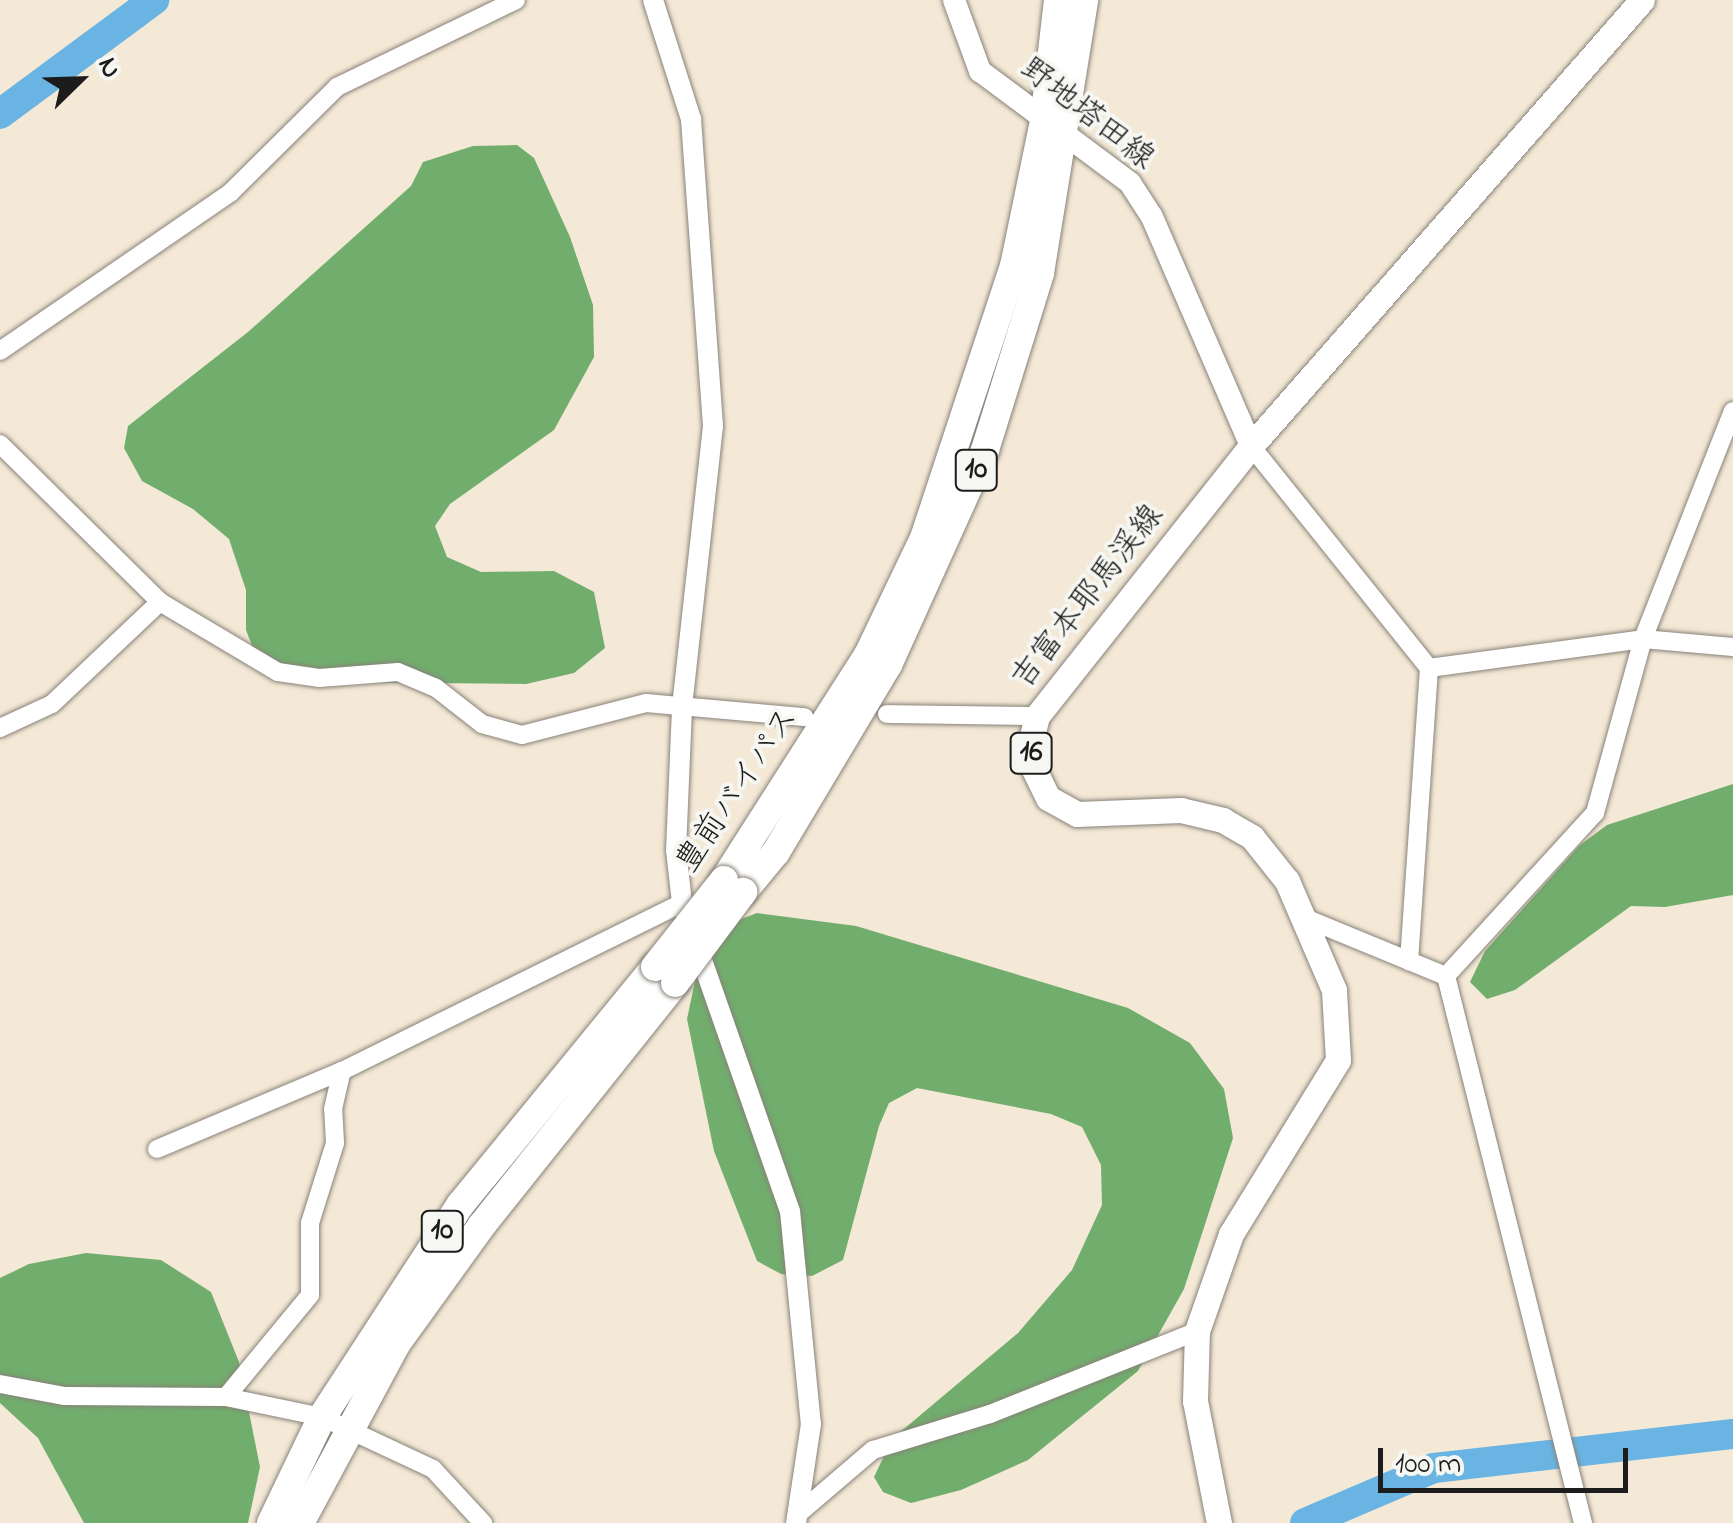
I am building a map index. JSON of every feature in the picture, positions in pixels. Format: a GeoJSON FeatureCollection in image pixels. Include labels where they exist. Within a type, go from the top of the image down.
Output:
{"type":"FeatureCollection","features":[{"type":"Feature","properties":{"kind":"highway","name":"豊前バイパス"},"geometry":{"type":"LineString","coordinates":[[1056,128],[1058,0]]}},
{"type":"Feature","properties":{"kind":"highway","name":"豊前バイパス"},"geometry":{"type":"LineString","coordinates":[[300,1523],[397,1343],[665,975],[831,763],[945,549],[1019,348],[1056,128],[1084,0]]}},
{"type":"Feature","properties":{"kind":"highway","name":"豊前バイパス"},"geometry":{"type":"LineString","coordinates":[[271,1523],[322,1417],[461,1204],[665,975]]}},
{"type":"Feature","properties":{"kind":"main road","name":"野地塔田線"},"geometry":{"type":"LineString","coordinates":[[954,0],[980,71],[1130,182],[1152,217],[1251,446]]}},
{"type":"Feature","properties":{"kind":"main road","name":"吉富本耶馬渓線"},"geometry":{"type":"LineString","coordinates":[[1219,1523],[1196,1401],[1196,1330],[1230,1234],[1338,1060],[1334,990],[1287,881],[1252,837],[1223,820],[1180,810],[1077,814],[1048,798],[1034,769],[1036,716],[1251,446],[1642,0]]}},
{"type":"Feature","properties":{"kind":"street"},"geometry":{"type":"LineString","coordinates":[[0,351],[232,192],[338,86],[516,0]]}},
{"type":"Feature","properties":{"kind":"street"},"geometry":{"type":"LineString","coordinates":[[653,0],[691,120],[712,408],[682,708],[676,817],[682,903],[790,1211],[811,1424],[797,1519]]}},
{"type":"Feature","properties":{"kind":"street"},"geometry":{"type":"LineString","coordinates":[[1446,976],[1596,812],[1643,639],[1733,411]]}},
{"type":"Feature","properties":{"kind":"street"},"geometry":{"type":"LineString","coordinates":[[0,444],[160,602],[278,672],[319,678],[398,672],[436,688],[482,724],[522,735],[646,704],[804,717]]}},
{"type":"Feature","properties":{"kind":"street"},"geometry":{"type":"LineString","coordinates":[[1251,446],[1429,668],[1409,961]]}},
{"type":"Feature","properties":{"kind":"street"},"geometry":{"type":"LineString","coordinates":[[0,728],[52,704],[160,602]]}},
{"type":"Feature","properties":{"kind":"street"},"geometry":{"type":"LineString","coordinates":[[1429,668],[1643,639],[1733,646]]}},
{"type":"Feature","properties":{"kind":"street"},"geometry":{"type":"LineString","coordinates":[[887,714],[1036,716]]}},
{"type":"Feature","properties":{"kind":"street"},"geometry":{"type":"LineString","coordinates":[[157,1149],[342,1071],[682,903]]}},
{"type":"Feature","properties":{"kind":"street"},"geometry":{"type":"LineString","coordinates":[[1305,918],[1446,976]]}},
{"type":"Feature","properties":{"kind":"street"},"geometry":{"type":"LineString","coordinates":[[1446,976],[1583,1523]]}},
{"type":"Feature","properties":{"kind":"street"},"geometry":{"type":"LineString","coordinates":[[226,1397],[310,1295],[310,1224],[335,1143],[332,1109],[342,1071]]}},
{"type":"Feature","properties":{"kind":"street"},"geometry":{"type":"LineString","coordinates":[[797,1519],[873,1450],[990,1414],[1196,1330]]}},
{"type":"Feature","properties":{"kind":"street"},"geometry":{"type":"LineString","coordinates":[[0,1384],[65,1396],[147,1392],[226,1397],[322,1417],[346,1432],[433,1469],[483,1523]]}},
{"type":"Feature","properties":{"kind":"green space"},"geometry":{"type":"Polygon","coordinates":[[[517,145],[534,158],[570,237],[593,305],[594,357],[554,430],[450,504],[435,526],[447,557],[481,572],[554,571],[594,592],[605,648],[574,673],[526,684],[319,682],[261,669],[246,630],[246,590],[229,539],[193,509],[142,481],[124,448],[128,426],[248,332],[411,186],[423,162],[473,146],[517,145]]]}},
{"type":"Feature","properties":{"kind":"green space"},"geometry":{"type":"Polygon","coordinates":[[[1733,784],[1733,895],[1665,907],[1631,906],[1515,990],[1487,999],[1470,982],[1485,951],[1580,845],[1607,825],[1733,784]]]}},
{"type":"Feature","properties":{"kind":"green space"},"geometry":{"type":"Polygon","coordinates":[[[757,913],[856,926],[1128,1008],[1190,1043],[1224,1089],[1233,1138],[1184,1289],[1138,1371],[1028,1460],[961,1490],[911,1503],[883,1492],[874,1477],[892,1439],[1018,1333],[1072,1270],[1102,1205],[1101,1165],[1082,1127],[1051,1114],[917,1088],[889,1103],[879,1126],[843,1260],[812,1276],[781,1274],[757,1261],[714,1151],[687,1019],[705,933],[757,913]]]}},
{"type":"Feature","properties":{"kind":"green space"},"geometry":{"type":"Polygon","coordinates":[[[86,1253],[161,1260],[211,1292],[239,1362],[260,1467],[248,1523],[84,1523],[38,1438],[0,1403],[0,1278],[29,1264],[86,1253]]]}},
{"type":"Feature","properties":{"kind":"waterway"},"geometry":{"type":"LineString","coordinates":[[0,114],[154,0]]}},
{"type":"Feature","properties":{"kind":"waterway"},"geometry":{"type":"LineString","coordinates":[[1305,1523],[1434,1468],[1733,1434]]}}]}
